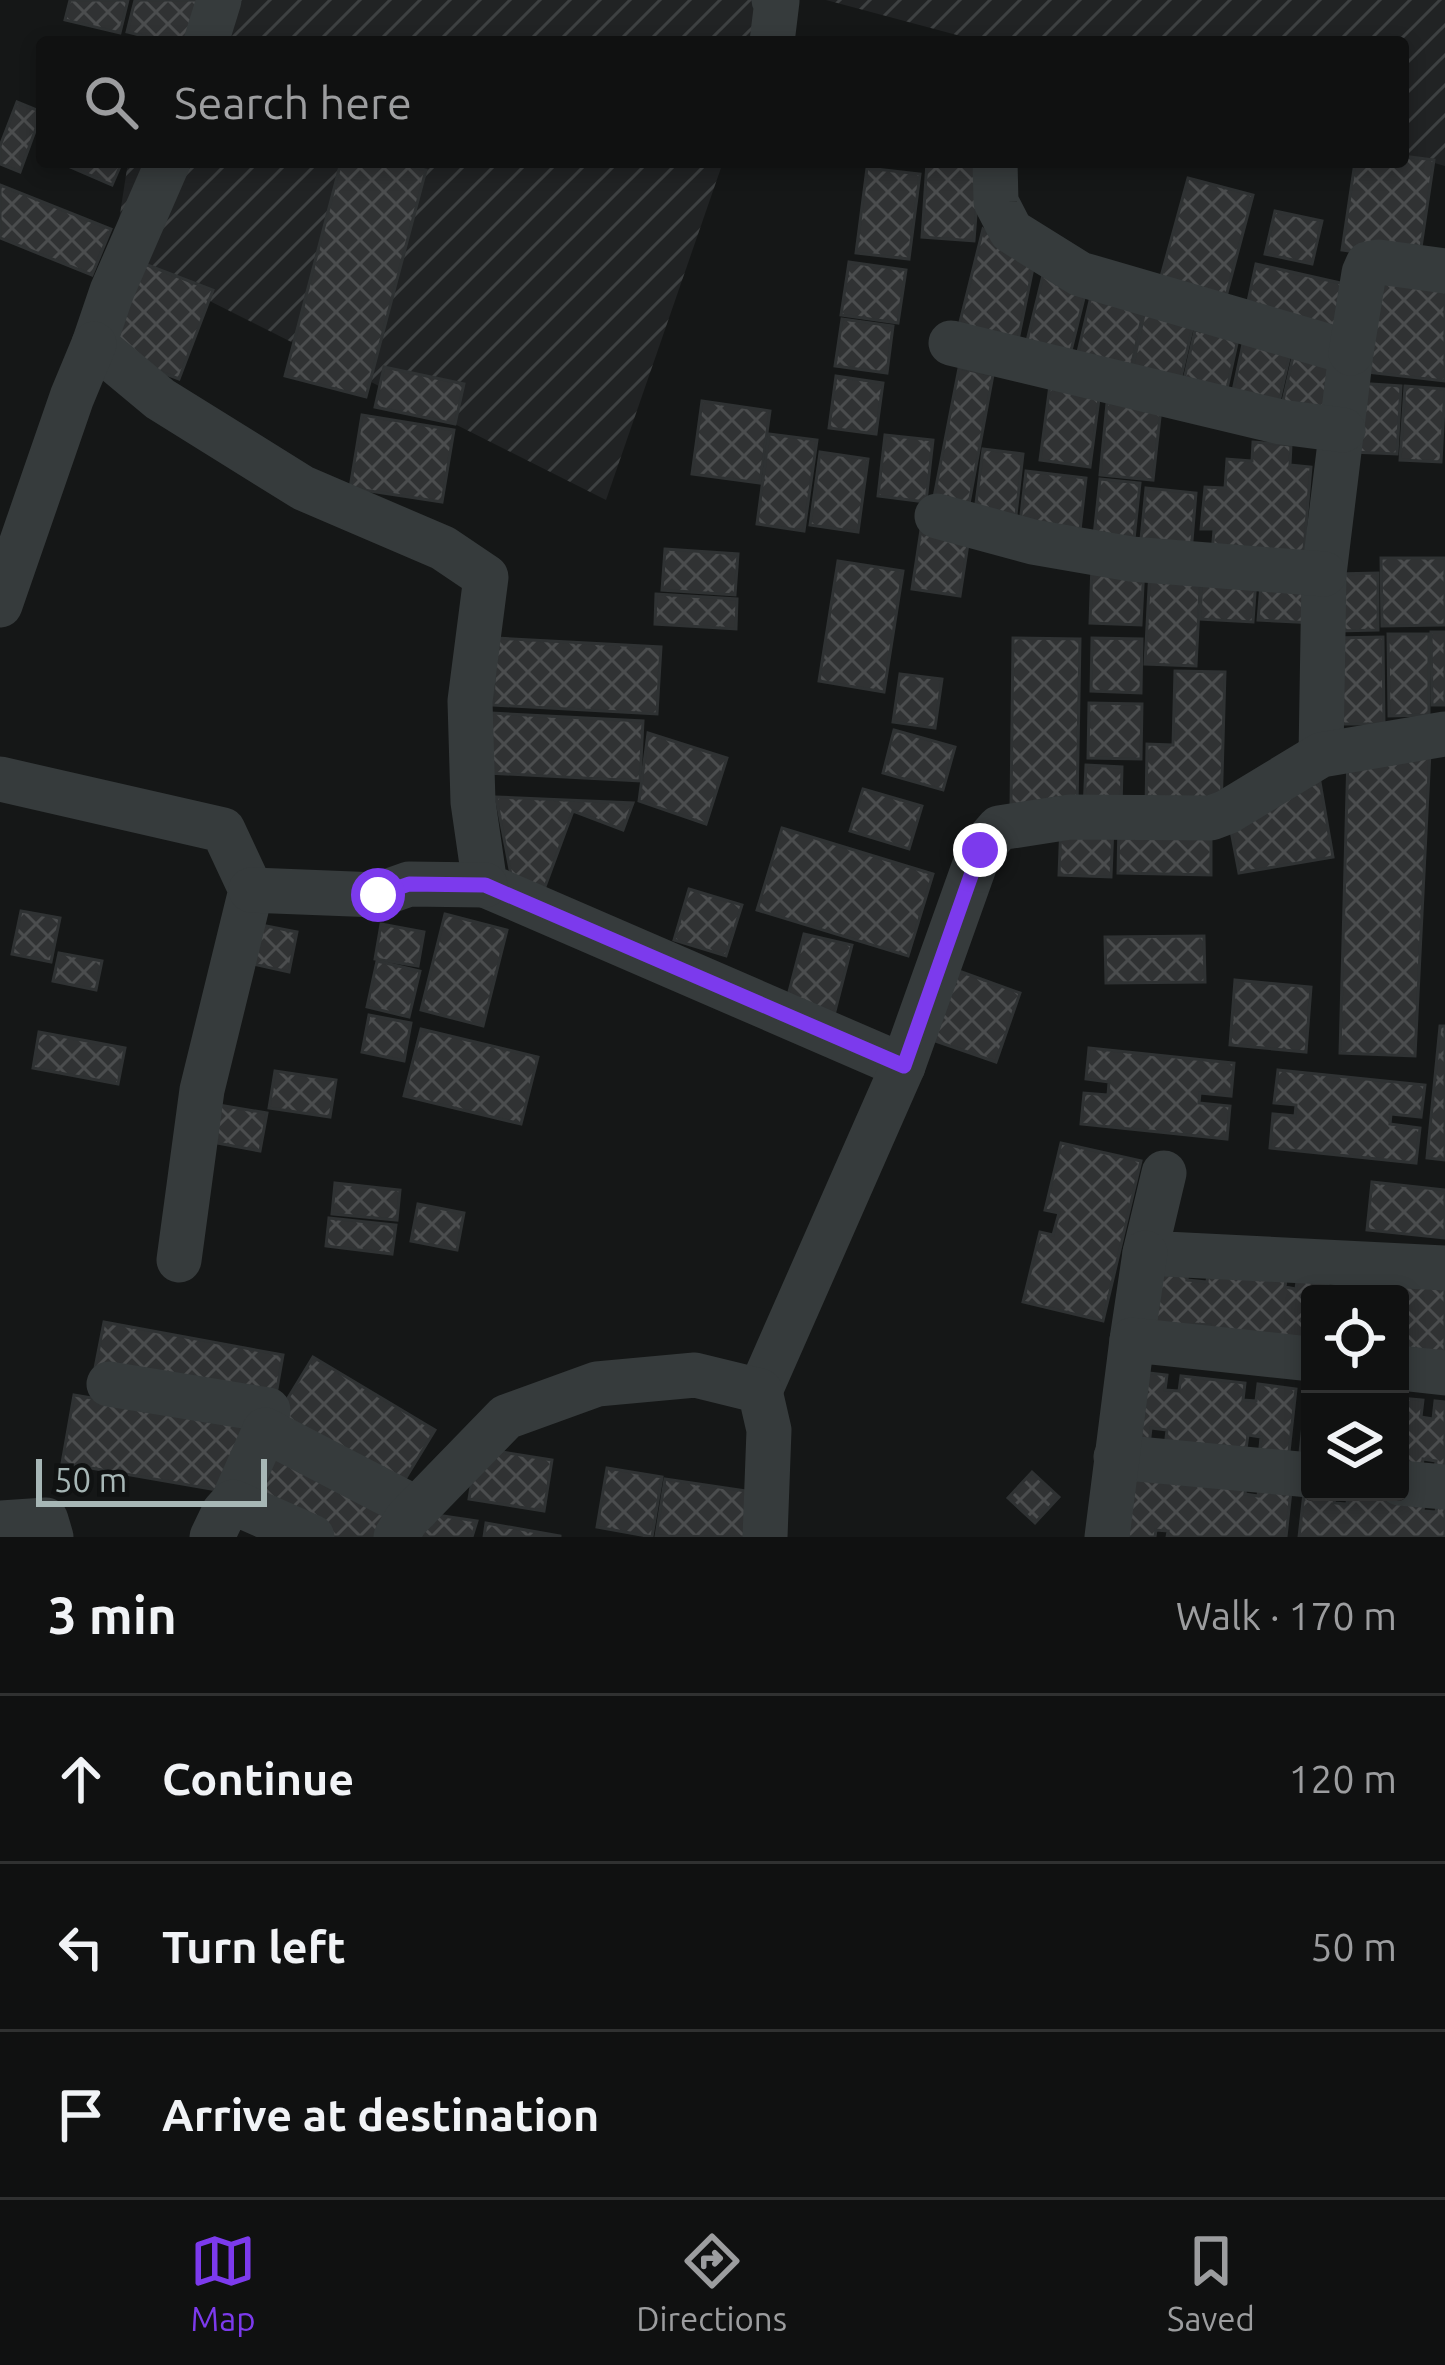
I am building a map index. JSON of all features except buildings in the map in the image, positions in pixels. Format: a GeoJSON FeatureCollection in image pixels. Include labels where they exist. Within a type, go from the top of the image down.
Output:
{"type":"FeatureCollection","features":[{"type":"Feature","properties":{"kind":"street"},"geometry":{"type":"LineString","coordinates":[[208,36],[219,0]]}},
{"type":"Feature","properties":{"kind":"street"},"geometry":{"type":"LineString","coordinates":[[773,36],[774,0]]}},
{"type":"Feature","properties":{"kind":"street"},"geometry":{"type":"LineString","coordinates":[[0,604],[112,291],[165,168]]}},
{"type":"Feature","properties":{"kind":"street"},"geometry":{"type":"LineString","coordinates":[[995,168],[996,202],[1011,231],[1080,274],[1352,353]]}},
{"type":"Feature","properties":{"kind":"street"},"geometry":{"type":"LineString","coordinates":[[1321,755],[1324,574],[1364,273],[1368,264],[1379,262],[1445,271]]}},
{"type":"Feature","properties":{"kind":"street"},"geometry":{"type":"LineString","coordinates":[[94,344],[160,399],[303,488],[443,548],[486,577],[470,701],[473,802],[485,885]]}},
{"type":"Feature","properties":{"kind":"street"},"geometry":{"type":"LineString","coordinates":[[951,344],[1280,422],[1343,430]]}},
{"type":"Feature","properties":{"kind":"street"},"geometry":{"type":"LineString","coordinates":[[937,516],[1034,542],[1131,559],[1324,574]]}},
{"type":"Feature","properties":{"kind":"street"},"geometry":{"type":"LineString","coordinates":[[765,1537],[769,1430],[760,1390],[904,1066],[980,850],[999,828],[1070,817],[1210,818],[1321,755],[1445,734]]}},
{"type":"Feature","properties":{"kind":"street"},"geometry":{"type":"LineString","coordinates":[[0,779],[223,830],[251,890],[202,1090],[179,1260]]}},
{"type":"Feature","properties":{"kind":"street"},"geometry":{"type":"LineString","coordinates":[[251,890],[378,895],[409,884],[485,885],[904,1066]]}},
{"type":"Feature","properties":{"kind":"street"},"geometry":{"type":"LineString","coordinates":[[1107,1537],[1145,1252],[1164,1173]]}},
{"type":"Feature","properties":{"kind":"street"},"geometry":{"type":"LineString","coordinates":[[1145,1252],[1445,1268]]}},
{"type":"Feature","properties":{"kind":"street"},"geometry":{"type":"LineString","coordinates":[[1132,1340],[1301,1358]]}},
{"type":"Feature","properties":{"kind":"street"},"geometry":{"type":"LineString","coordinates":[[1409,1369],[1445,1373]]}},
{"type":"Feature","properties":{"kind":"street"},"geometry":{"type":"LineString","coordinates":[[265,1430],[406,1523],[506,1417],[597,1384],[695,1375],[760,1390]]}},
{"type":"Feature","properties":{"kind":"street"},"geometry":{"type":"LineString","coordinates":[[110,1384],[268,1410],[265,1430],[222,1520],[296,1533]]}},
{"type":"Feature","properties":{"kind":"street"},"geometry":{"type":"LineString","coordinates":[[1116,1457],[1301,1474]]}},
{"type":"Feature","properties":{"kind":"street"},"geometry":{"type":"LineString","coordinates":[[1409,1484],[1445,1487]]}},
{"type":"Feature","properties":{"kind":"street"},"geometry":{"type":"LineString","coordinates":[[0,1522],[46,1520],[51,1537]]}},
{"type":"Feature","properties":{"kind":"shaded area"},"geometry":{"type":"Polygon","coordinates":[[[152,0],[780,0],[767,36],[147,36],[152,0]]]}},
{"type":"Feature","properties":{"kind":"shaded area"},"geometry":{"type":"Polygon","coordinates":[[[826,0],[1445,0],[1445,166],[1409,156],[1409,36],[961,36],[826,0]]]}},
{"type":"Feature","properties":{"kind":"shaded area"},"geometry":{"type":"Polygon","coordinates":[[[127,168],[721,168],[606,500],[114,253],[127,168]]]}},
{"type":"Feature","properties":{"kind":"route"},"geometry":{"type":"LineString","coordinates":[[378,895],[409,884],[485,885],[904,1066],[980,850]]}}]}
